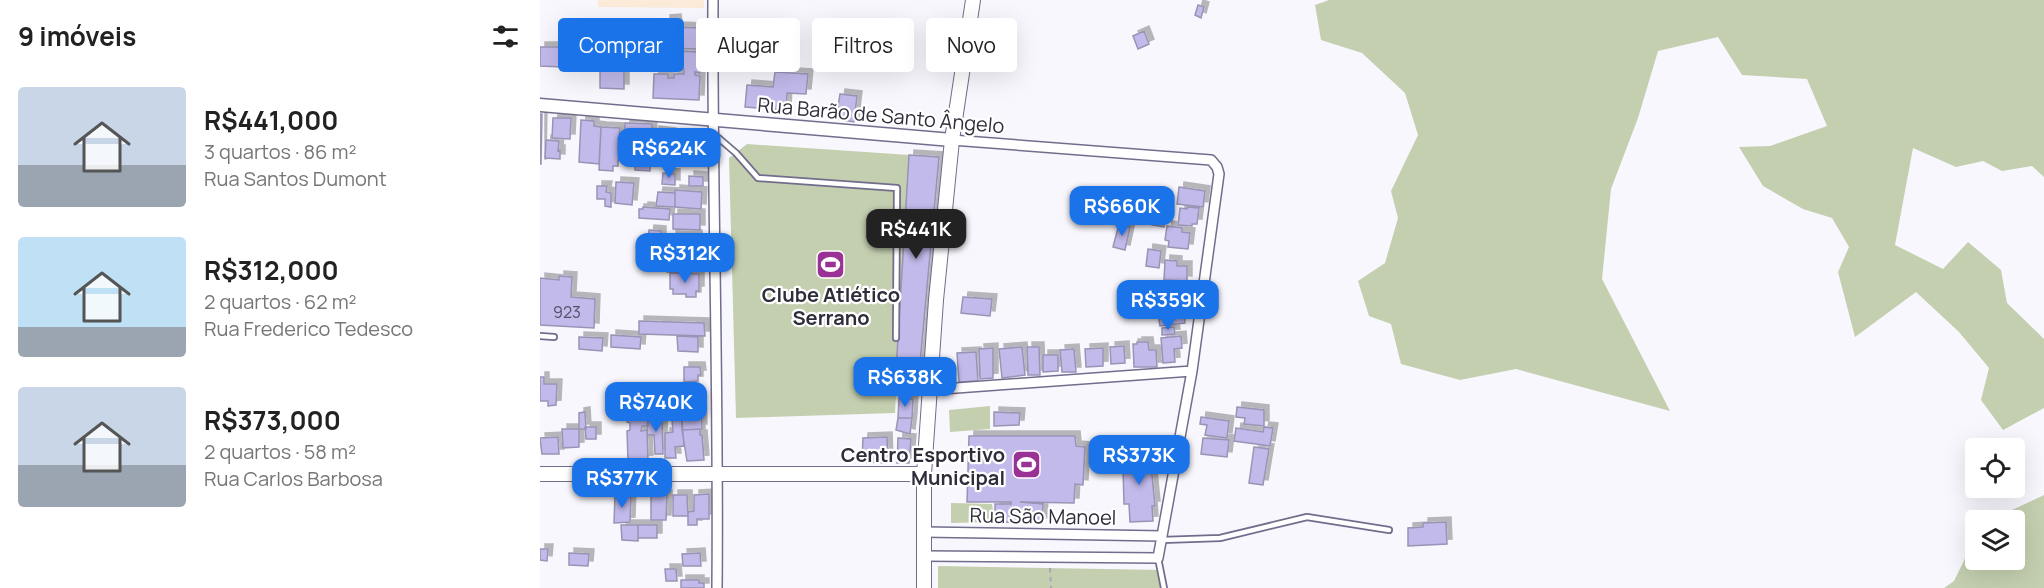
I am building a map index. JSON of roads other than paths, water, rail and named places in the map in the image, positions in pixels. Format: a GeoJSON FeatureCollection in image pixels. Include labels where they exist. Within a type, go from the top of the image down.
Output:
{"type":"FeatureCollection","features":[{"type":"Feature","properties":{"kind":"main road"},"geometry":{"type":"LineString","coordinates":[[924,588],[924,474],[929,390],[952,140],[973,0]]}},
{"type":"Feature","properties":{"kind":"main road"},"geometry":{"type":"LineString","coordinates":[[540,474],[924,474]]}},
{"type":"Feature","properties":{"kind":"street"},"geometry":{"type":"LineString","coordinates":[[713,0],[712,133],[718,474],[717,588]]}},
{"type":"Feature","properties":{"kind":"street","name":"Rua Barão de Santo Ângelo"},"geometry":{"type":"LineString","coordinates":[[540,105],[1211,160],[1219,174],[1192,371]]}},
{"type":"Feature","properties":{"kind":"street"},"geometry":{"type":"LineString","coordinates":[[929,390],[1192,371],[1158,558]]}},
{"type":"Feature","properties":{"kind":"street","name":"Rua São Manoel"},"geometry":{"type":"LineString","coordinates":[[924,532],[1162,538]]}},
{"type":"Feature","properties":{"kind":"street","name":"Rua São Manoel"},"geometry":{"type":"LineString","coordinates":[[924,555],[1158,558]]}},
{"type":"Feature","properties":{"kind":"lane"},"geometry":{"type":"LineString","coordinates":[[712,133],[736,153],[758,178],[897,188],[896,338]]}},
{"type":"Feature","properties":{"kind":"lane"},"geometry":{"type":"LineString","coordinates":[[540,336],[554,337]]}},
{"type":"Feature","properties":{"kind":"lane"},"geometry":{"type":"LineString","coordinates":[[1162,538],[1220,538],[1307,517],[1389,530]]}},
{"type":"Feature","properties":{"kind":"lane"},"geometry":{"type":"LineString","coordinates":[[1158,558],[1164,588]]}},
{"type":"Feature","properties":{"kind":"place","name":"Clube Atlético Serrano"},"geometry":{"type":"Point","coordinates":[831,264]}},
{"type":"Feature","properties":{"kind":"place","name":"Centro Esportivo Municipal"},"geometry":{"type":"Point","coordinates":[1026,465]}}]}
